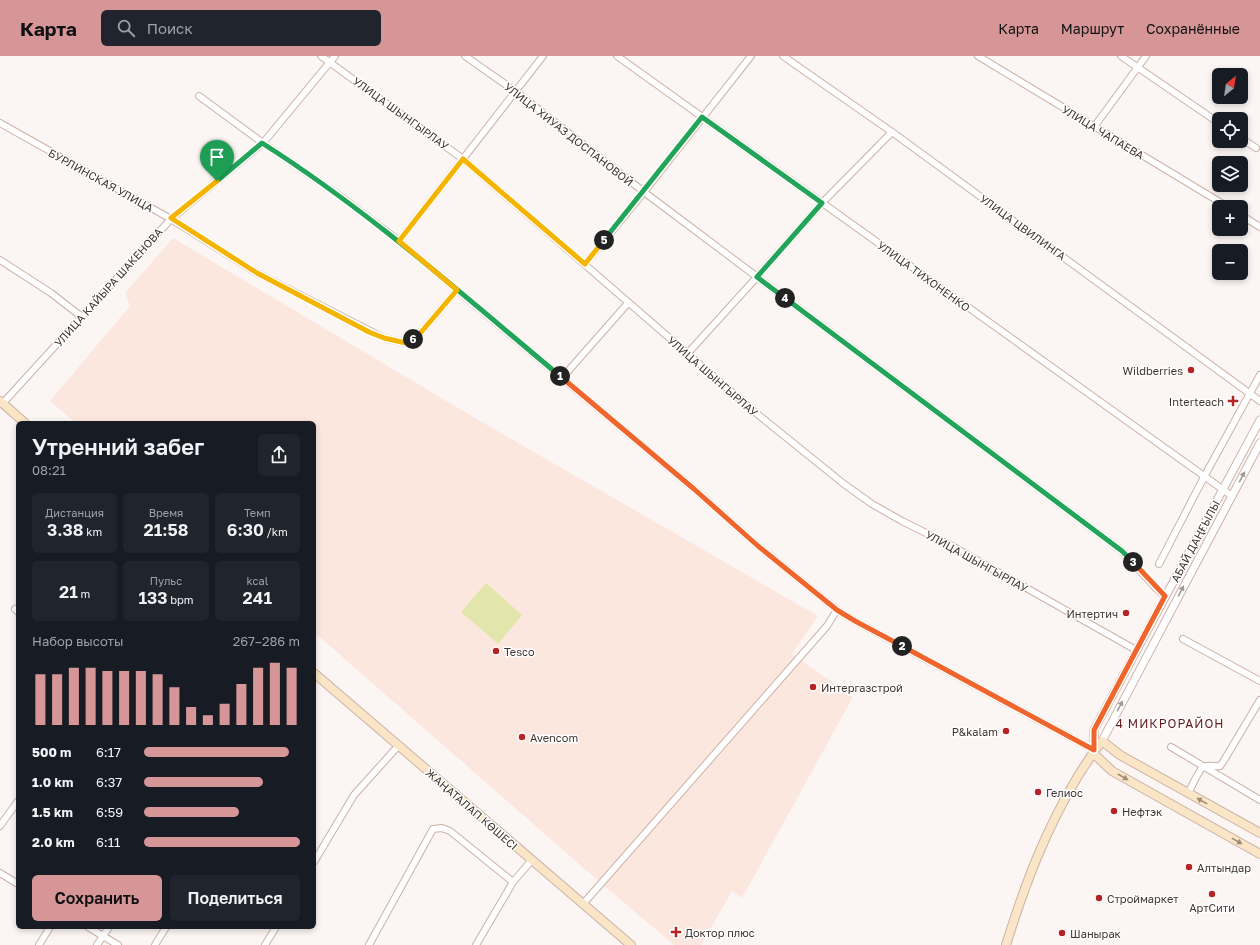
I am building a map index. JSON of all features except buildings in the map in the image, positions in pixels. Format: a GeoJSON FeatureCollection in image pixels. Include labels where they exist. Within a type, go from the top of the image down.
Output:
{"type":"FeatureCollection","features":[{"type":"Feature","properties":{"kind":"main road"},"geometry":{"type":"LineString","coordinates":[[1,402],[24,421]]}},
{"type":"Feature","properties":{"kind":"main road","name":"ЖАҢАТАЛАП КӨШЕСІ"},"geometry":{"type":"LineString","coordinates":[[316,674],[531,861],[631,945]]}},
{"type":"Feature","properties":{"kind":"main road"},"geometry":{"type":"LineString","coordinates":[[1006,945],[1021,897],[1036,858],[1067,795],[1102,741],[1120,755],[1260,834]]}},
{"type":"Feature","properties":{"kind":"main road"},"geometry":{"type":"LineString","coordinates":[[1094,752],[1112,771],[1260,854]]}},
{"type":"Feature","properties":{"kind":"street","name":"УЛИЦА ШЫНГЫРЛАУ"},"geometry":{"type":"LineString","coordinates":[[321,56],[463,159],[756,413],[844,484],[872,504],[902,522],[952,546],[1136,650]]}},
{"type":"Feature","properties":{"kind":"street","name":"УЛИЦА КАЙЫРА ШАКЕНОВА"},"geometry":{"type":"LineString","coordinates":[[1,402],[82,317],[171,218],[262,143],[335,56]]}},
{"type":"Feature","properties":{"kind":"street","name":"УЛИЦА ХИУАЗ ДОСПАНОВОЙ"},"geometry":{"type":"LineString","coordinates":[[465,56],[515,92],[644,192],[1122,551],[1165,596]]}},
{"type":"Feature","properties":{"kind":"street"},"geometry":{"type":"LineString","coordinates":[[399,241],[543,56]]}},
{"type":"Feature","properties":{"kind":"street","name":"УЛИЦА ТИХОНЕНКО"},"geometry":{"type":"LineString","coordinates":[[617,56],[1232,496]]}},
{"type":"Feature","properties":{"kind":"street"},"geometry":{"type":"LineString","coordinates":[[585,264],[644,192],[751,56]]}},
{"type":"Feature","properties":{"kind":"street","name":"УЛИЦА ЦВИЛИНГА"},"geometry":{"type":"LineString","coordinates":[[783,56],[892,132],[1260,401]]}},
{"type":"Feature","properties":{"kind":"street","name":"УЛИЦА ЧАПАЕВА"},"geometry":{"type":"LineString","coordinates":[[978,56],[1216,200]]}},
{"type":"Feature","properties":{"kind":"street"},"geometry":{"type":"LineString","coordinates":[[1121,56],[1212,118]]}},
{"type":"Feature","properties":{"kind":"street"},"geometry":{"type":"LineString","coordinates":[[1094,127],[1146,56]]}},
{"type":"Feature","properties":{"kind":"street"},"geometry":{"type":"LineString","coordinates":[[199,96],[262,143],[340,196],[399,241],[694,489],[758,546],[837,610],[1094,752]]}},
{"type":"Feature","properties":{"kind":"street","name":"БУРЛИНСКАЯ УЛИЦА"},"geometry":{"type":"LineString","coordinates":[[0,123],[171,218],[257,273],[369,332],[384,338],[406,343],[417,337],[457,290]]}},
{"type":"Feature","properties":{"kind":"street"},"geometry":{"type":"LineString","coordinates":[[688,353],[822,203],[892,132]]}},
{"type":"Feature","properties":{"kind":"street"},"geometry":{"type":"LineString","coordinates":[[1248,143],[1256,148]]}},
{"type":"Feature","properties":{"kind":"street"},"geometry":{"type":"LineString","coordinates":[[1248,219],[1260,227]]}},
{"type":"Feature","properties":{"kind":"street"},"geometry":{"type":"LineString","coordinates":[[0,260],[51,293],[82,317]]}},
{"type":"Feature","properties":{"kind":"street"},"geometry":{"type":"LineString","coordinates":[[562,378],[628,303]]}},
{"type":"Feature","properties":{"kind":"street"},"geometry":{"type":"LineString","coordinates":[[1159,564],[1204,477],[1260,375]]}},
{"type":"Feature","properties":{"kind":"street","name":"АБАЙ ДАҢҒЫЛЫ"},"geometry":{"type":"LineString","coordinates":[[1094,752],[1094,730],[1260,420]]}},
{"type":"Feature","properties":{"kind":"street","name":"АБАЙ ДАҢҒЫЛЫ"},"geometry":{"type":"LineString","coordinates":[[1102,741],[1260,443]]}},
{"type":"Feature","properties":{"kind":"street"},"geometry":{"type":"LineString","coordinates":[[583,904],[827,626],[837,610]]}},
{"type":"Feature","properties":{"kind":"street"},"geometry":{"type":"LineString","coordinates":[[1183,639],[1259,678]]}},
{"type":"Feature","properties":{"kind":"street"},"geometry":{"type":"LineString","coordinates":[[1203,767],[1220,766],[1260,700]]}},
{"type":"Feature","properties":{"kind":"street"},"geometry":{"type":"LineString","coordinates":[[316,859],[354,795],[399,745]]}},
{"type":"Feature","properties":{"kind":"street"},"geometry":{"type":"LineString","coordinates":[[1171,747],[1260,800]]}},
{"type":"Feature","properties":{"kind":"street"},"geometry":{"type":"LineString","coordinates":[[1188,793],[1203,767]]}},
{"type":"Feature","properties":{"kind":"street"},"geometry":{"type":"LineString","coordinates":[[0,826],[16,804]]}},
{"type":"Feature","properties":{"kind":"street"},"geometry":{"type":"LineString","coordinates":[[369,945],[433,829],[442,828],[450,831],[513,882]]}},
{"type":"Feature","properties":{"kind":"street"},"geometry":{"type":"LineString","coordinates":[[476,945],[513,882],[531,861]]}},
{"type":"Feature","properties":{"kind":"street"},"geometry":{"type":"LineString","coordinates":[[0,873],[16,883]]}},
{"type":"Feature","properties":{"kind":"street"},"geometry":{"type":"LineString","coordinates":[[39,945],[49,929]]}},
{"type":"Feature","properties":{"kind":"street"},"geometry":{"type":"LineString","coordinates":[[91,929],[118,945]]}},
{"type":"Feature","properties":{"kind":"street"},"geometry":{"type":"LineString","coordinates":[[97,945],[108,929]]}},
{"type":"Feature","properties":{"kind":"street"},"geometry":{"type":"LineString","coordinates":[[155,945],[165,929]]}},
{"type":"Feature","properties":{"kind":"street"},"geometry":{"type":"LineString","coordinates":[[265,945],[275,929]]}},
{"type":"Feature","properties":{"kind":"shaded area"},"geometry":{"type":"Polygon","coordinates":[[[173,238],[468,414],[818,616],[792,654],[853,697],[742,898],[732,891],[701,945],[674,945],[595,878],[316,634],[316,421],[74,421],[50,401],[130,306],[125,293],[173,238]]]}},
{"type":"Feature","properties":{"kind":"green space"},"geometry":{"type":"Polygon","coordinates":[[[486,583],[522,615],[498,644],[461,612],[486,583]]]}},
{"type":"Feature","properties":{"kind":"place","name":"Wildberries"},"geometry":{"type":"Point","coordinates":[1191,370]}},
{"type":"Feature","properties":{"kind":"place","name":"Interteach"},"geometry":{"type":"Point","coordinates":[1233,401]}},
{"type":"Feature","properties":{"kind":"place","name":"Интертич"},"geometry":{"type":"Point","coordinates":[1126,613]}},
{"type":"Feature","properties":{"kind":"place","name":"Tesco"},"geometry":{"type":"Point","coordinates":[496,651]}},
{"type":"Feature","properties":{"kind":"place","name":"Интергазстрой"},"geometry":{"type":"Point","coordinates":[813,687]}},
{"type":"Feature","properties":{"kind":"place","name":"P&kalam"},"geometry":{"type":"Point","coordinates":[1006,731]}},
{"type":"Feature","properties":{"kind":"place","name":"Avencom"},"geometry":{"type":"Point","coordinates":[522,737]}},
{"type":"Feature","properties":{"kind":"place","name":"Гелиос"},"geometry":{"type":"Point","coordinates":[1038,792]}},
{"type":"Feature","properties":{"kind":"place","name":"Нефтэк"},"geometry":{"type":"Point","coordinates":[1114,811]}},
{"type":"Feature","properties":{"kind":"place","name":"Алтындар"},"geometry":{"type":"Point","coordinates":[1189,867]}},
{"type":"Feature","properties":{"kind":"place","name":"АртСити"},"geometry":{"type":"Point","coordinates":[1212,894]}},
{"type":"Feature","properties":{"kind":"place","name":"Строймаркет"},"geometry":{"type":"Point","coordinates":[1099,898]}},
{"type":"Feature","properties":{"kind":"place","name":"Доктор плюс"},"geometry":{"type":"Point","coordinates":[676,932]}},
{"type":"Feature","properties":{"kind":"place","name":"Шанырак"},"geometry":{"type":"Point","coordinates":[1062,933]}},
{"type":"Feature","properties":{"kind":"district","name":"4 МИКРОРАЙОН"},"geometry":{"type":"Point","coordinates":[1170,723]}},
{"type":"Feature","properties":{"kind":"route"},"geometry":{"type":"LineString","coordinates":[[217,181],[171,218],[257,273],[369,332],[384,338],[406,343],[417,337],[457,290],[399,241],[463,159],[585,264],[644,192],[702,117],[822,203],[757,277],[1122,551],[1165,596],[1094,730],[1094,750],[837,610],[758,546],[694,489],[399,241],[340,196],[289,160],[262,143],[217,181]]}}]}
